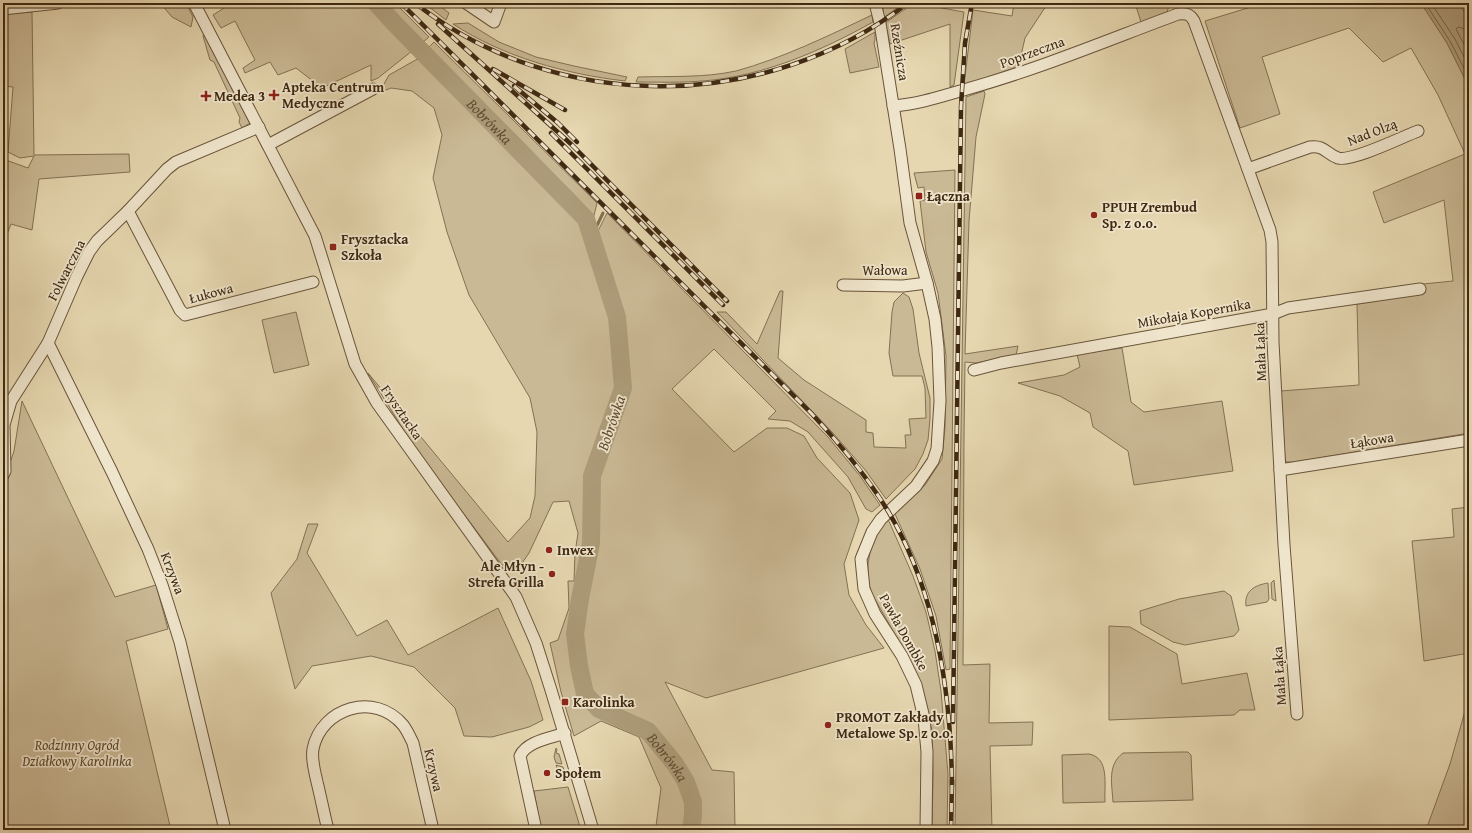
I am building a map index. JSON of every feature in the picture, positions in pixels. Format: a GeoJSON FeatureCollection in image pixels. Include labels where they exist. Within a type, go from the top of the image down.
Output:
{"type":"FeatureCollection","features":[{"type":"Feature","properties":{"kind":"street"},"geometry":{"type":"LineString","coordinates":[[3,9],[44,6],[58,3]]}},
{"type":"Feature","properties":{"kind":"street","name":"Frysztacka"},"geometry":{"type":"LineString","coordinates":[[194,3],[315,236],[355,364],[377,403],[516,597],[536,644],[565,734],[593,830]]}},
{"type":"Feature","properties":{"kind":"street"},"geometry":{"type":"LineString","coordinates":[[466,3],[494,22],[501,3]]}},
{"type":"Feature","properties":{"kind":"street","name":"Rzeźnicza"},"geometry":{"type":"LineString","coordinates":[[875,3],[880,22],[893,106]]}},
{"type":"Feature","properties":{"kind":"street","name":"Mała Łąka"},"geometry":{"type":"LineString","coordinates":[[1178,14],[1185,13],[1191,16],[1194,21],[1270,230],[1273,258],[1273,342],[1284,545],[1297,714]]}},
{"type":"Feature","properties":{"kind":"street","name":"Poprzeczna"},"geometry":{"type":"LineString","coordinates":[[893,106],[933,100],[1006,78],[1178,14]]}},
{"type":"Feature","properties":{"kind":"street"},"geometry":{"type":"LineString","coordinates":[[268,145],[372,89]]}},
{"type":"Feature","properties":{"kind":"street"},"geometry":{"type":"LineString","coordinates":[[893,106],[910,223],[927,283]]}},
{"type":"Feature","properties":{"kind":"street","name":"Folwarczna"},"geometry":{"type":"LineString","coordinates":[[3,475],[5,471],[4,425],[11,401],[48,343],[77,276],[97,241],[128,211],[167,169],[176,162],[259,127]]}},
{"type":"Feature","properties":{"kind":"street","name":"Nad Olzą"},"geometry":{"type":"LineString","coordinates":[[1248,169],[1310,147],[1318,146],[1338,158],[1352,158],[1418,131]]}},
{"type":"Feature","properties":{"kind":"street","name":"Łukowa"},"geometry":{"type":"LineString","coordinates":[[128,211],[180,310],[185,315],[314,282]]}},
{"type":"Feature","properties":{"kind":"street","name":"Wałowa"},"geometry":{"type":"LineString","coordinates":[[843,285],[903,286],[927,283]]}},
{"type":"Feature","properties":{"kind":"street","name":"Pawła Dombke"},"geometry":{"type":"LineString","coordinates":[[926,830],[927,752],[922,712],[916,685],[902,656],[875,614],[864,589],[861,559],[876,526],[888,511],[916,486],[933,461],[937,449],[939,430],[940,376],[934,319],[927,283]]}},
{"type":"Feature","properties":{"kind":"street","name":"Mikołaja Kopernika"},"geometry":{"type":"LineString","coordinates":[[974,370],[1001,363],[1273,314],[1288,308],[1420,289]]}},
{"type":"Feature","properties":{"kind":"street","name":"Krzywa"},"geometry":{"type":"LineString","coordinates":[[48,343],[112,472],[148,549],[162,584],[180,642],[225,830]]}},
{"type":"Feature","properties":{"kind":"street","name":"Łąkowa"},"geometry":{"type":"LineString","coordinates":[[1280,470],[1469,440]]}},
{"type":"Feature","properties":{"kind":"street","name":"Krzywa"},"geometry":{"type":"LineString","coordinates":[[328,830],[314,766],[313,750],[315,742],[321,729],[332,717],[352,708],[368,707],[384,710],[392,715],[402,724],[410,737],[413,743],[432,830]]}},
{"type":"Feature","properties":{"kind":"street"},"geometry":{"type":"LineString","coordinates":[[536,830],[520,756],[528,746],[542,740],[565,734]]}},
{"type":"Feature","properties":{"kind":"green space"},"geometry":{"type":"Polygon","coordinates":[[[160,3],[186,3],[193,17],[191,27],[172,17],[160,3]]]}},
{"type":"Feature","properties":{"kind":"green space"},"geometry":{"type":"Polygon","coordinates":[[[222,3],[365,3],[412,51],[378,78],[371,81],[371,65],[322,88],[296,68],[278,75],[270,62],[245,73],[243,68],[255,60],[235,21],[221,28],[213,15],[224,8],[222,3]]]}},
{"type":"Feature","properties":{"kind":"green space"},"geometry":{"type":"Polygon","coordinates":[[[381,3],[395,3],[429,37],[422,43],[396,20],[381,3]]]}},
{"type":"Feature","properties":{"kind":"green space"},"geometry":{"type":"Polygon","coordinates":[[[424,3],[436,3],[449,13],[446,20],[424,3]]]}},
{"type":"Feature","properties":{"kind":"green space"},"geometry":{"type":"Polygon","coordinates":[[[881,3],[904,3],[883,18],[883,8],[881,3]]]}},
{"type":"Feature","properties":{"kind":"green space"},"geometry":{"type":"Polygon","coordinates":[[[914,3],[964,12],[954,85],[950,87],[950,24],[890,44],[885,23],[914,3]]]}},
{"type":"Feature","properties":{"kind":"green space"},"geometry":{"type":"Polygon","coordinates":[[[1014,3],[1048,3],[1025,38],[1020,60],[1014,68],[964,85],[973,10],[1012,16],[1014,3]]]}},
{"type":"Feature","properties":{"kind":"green space"},"geometry":{"type":"Polygon","coordinates":[[[1135,3],[1170,3],[1167,12],[1141,22],[1135,3]]]}},
{"type":"Feature","properties":{"kind":"green space"},"geometry":{"type":"Polygon","coordinates":[[[1264,3],[1421,3],[1447,43],[1469,87],[1469,433],[1295,462],[1287,462],[1285,460],[1281,391],[1359,385],[1357,304],[1425,293],[1423,284],[1453,281],[1444,200],[1384,223],[1373,192],[1465,154],[1438,95],[1411,48],[1383,62],[1349,28],[1262,57],[1280,114],[1240,128],[1205,21],[1264,3]]]}},
{"type":"Feature","properties":{"kind":"green space"},"geometry":{"type":"Polygon","coordinates":[[[1458,3],[1469,3],[1469,18],[1458,3]]]}},
{"type":"Feature","properties":{"kind":"green space"},"geometry":{"type":"Polygon","coordinates":[[[32,12],[34,155],[129,154],[130,172],[39,179],[32,230],[11,224],[3,245],[3,159],[28,168],[34,156],[20,158],[8,152],[13,87],[3,86],[3,14],[32,12]]]}},
{"type":"Feature","properties":{"kind":"green space"},"geometry":{"type":"Polygon","coordinates":[[[872,15],[873,22],[853,33],[812,52],[770,68],[748,74],[703,81],[636,82],[638,77],[699,76],[736,71],[754,66],[822,39],[872,15]]]}},
{"type":"Feature","properties":{"kind":"green space"},"geometry":{"type":"Polygon","coordinates":[[[468,23],[499,42],[536,57],[627,77],[625,81],[580,74],[558,69],[514,55],[473,36],[453,24],[468,23]]]}},
{"type":"Feature","properties":{"kind":"green space"},"geometry":{"type":"Polygon","coordinates":[[[875,32],[874,43],[879,67],[850,73],[845,49],[875,32]]]}},
{"type":"Feature","properties":{"kind":"green space"},"geometry":{"type":"Polygon","coordinates":[[[204,33],[250,123],[242,128],[239,122],[240,118],[214,62],[210,60],[203,36],[204,33]]]}},
{"type":"Feature","properties":{"kind":"green space"},"geometry":{"type":"Polygon","coordinates":[[[434,42],[597,203],[592,224],[584,205],[428,48],[434,42]]]}},
{"type":"Feature","properties":{"kind":"green space"},"geometry":{"type":"Polygon","coordinates":[[[421,57],[585,223],[603,283],[614,332],[619,374],[618,391],[587,473],[584,500],[585,543],[567,633],[572,662],[584,696],[598,714],[648,738],[674,768],[689,805],[684,830],[660,830],[656,826],[661,788],[639,737],[601,721],[574,736],[561,692],[550,643],[558,640],[569,608],[568,581],[574,581],[575,553],[578,533],[569,501],[553,502],[529,553],[520,566],[502,565],[416,450],[368,373],[508,542],[530,518],[535,496],[537,432],[530,398],[469,295],[447,232],[433,178],[442,135],[434,108],[412,91],[391,88],[379,93],[389,75],[421,57]]]}},
{"type":"Feature","properties":{"kind":"green space"},"geometry":{"type":"Polygon","coordinates":[[[984,91],[985,94],[976,137],[969,221],[965,354],[1018,346],[1016,355],[976,363],[965,362],[963,665],[990,664],[989,723],[1033,722],[1032,745],[990,746],[992,830],[955,830],[966,97],[984,91]]]}},
{"type":"Feature","properties":{"kind":"green space"},"geometry":{"type":"Polygon","coordinates":[[[955,170],[950,669],[946,670],[936,616],[920,569],[895,514],[925,485],[942,459],[945,427],[946,356],[938,293],[926,252],[920,201],[925,200],[924,187],[918,188],[914,173],[955,170]]]}},
{"type":"Feature","properties":{"kind":"green space"},"geometry":{"type":"Polygon","coordinates":[[[607,213],[828,437],[860,476],[880,505],[872,512],[866,509],[848,477],[808,432],[790,421],[768,419],[776,411],[714,349],[672,389],[734,452],[767,428],[787,428],[804,436],[817,458],[850,493],[859,520],[844,564],[849,595],[866,625],[884,648],[706,698],[665,682],[712,770],[734,772],[735,830],[698,830],[698,813],[694,785],[673,753],[648,722],[609,708],[589,692],[582,658],[581,630],[594,563],[598,474],[628,387],[622,311],[597,233],[607,213]]]}},
{"type":"Feature","properties":{"kind":"green space"},"geometry":{"type":"Polygon","coordinates":[[[780,291],[783,291],[778,358],[804,380],[866,420],[866,432],[873,433],[874,447],[906,448],[905,435],[911,435],[909,419],[926,418],[925,388],[922,376],[893,376],[889,353],[894,302],[903,293],[909,297],[913,309],[919,353],[930,398],[928,440],[915,469],[886,499],[866,471],[833,433],[717,312],[726,312],[757,344],[780,291]]]}},
{"type":"Feature","properties":{"kind":"green space"},"geometry":{"type":"Polygon","coordinates":[[[296,312],[309,365],[274,373],[262,320],[296,312]]]}},
{"type":"Feature","properties":{"kind":"green space"},"geometry":{"type":"Polygon","coordinates":[[[1122,348],[1131,402],[1144,412],[1222,401],[1233,471],[1134,485],[1128,451],[1093,427],[1090,413],[1060,396],[1018,383],[1064,375],[1080,367],[1077,354],[1122,348]]]}},
{"type":"Feature","properties":{"kind":"green space","name":"Rodzinny Ogród Działkowy Karolinka"},"geometry":{"type":"Polygon","coordinates":[[[22,401],[115,597],[156,585],[168,629],[126,641],[171,830],[3,830],[3,484],[14,451],[22,401]]]}},
{"type":"Feature","properties":{"kind":"green space"},"geometry":{"type":"Polygon","coordinates":[[[1469,507],[1469,653],[1424,661],[1412,541],[1454,537],[1452,509],[1469,507]]]}},
{"type":"Feature","properties":{"kind":"green space"},"geometry":{"type":"Polygon","coordinates":[[[888,519],[913,576],[926,612],[935,651],[941,691],[948,774],[947,830],[932,830],[932,730],[917,676],[873,596],[868,582],[868,564],[872,541],[888,519]]]}},
{"type":"Feature","properties":{"kind":"green space"},"geometry":{"type":"Polygon","coordinates":[[[308,524],[318,524],[307,553],[357,636],[387,620],[408,655],[498,608],[531,681],[543,720],[529,727],[492,737],[464,736],[455,708],[414,667],[371,656],[312,666],[295,689],[271,593],[297,559],[308,524]]]}},
{"type":"Feature","properties":{"kind":"green space"},"geometry":{"type":"Polygon","coordinates":[[[1274,580],[1276,601],[1272,599],[1271,583],[1274,580]]]}},
{"type":"Feature","properties":{"kind":"green space"},"geometry":{"type":"Polygon","coordinates":[[[1268,583],[1269,599],[1267,602],[1246,606],[1247,596],[1251,590],[1259,585],[1268,583]]]}},
{"type":"Feature","properties":{"kind":"green space"},"geometry":{"type":"Polygon","coordinates":[[[1224,591],[1231,596],[1239,630],[1234,636],[1185,645],[1173,642],[1141,624],[1140,611],[1179,599],[1224,591]]]}},
{"type":"Feature","properties":{"kind":"green space"},"geometry":{"type":"Polygon","coordinates":[[[1109,626],[1130,627],[1177,654],[1182,684],[1247,673],[1255,710],[1240,710],[1234,715],[1109,720],[1109,626]]]}},
{"type":"Feature","properties":{"kind":"green space"},"geometry":{"type":"Polygon","coordinates":[[[1469,697],[1469,830],[1426,830],[1450,764],[1469,697]]]}},
{"type":"Feature","properties":{"kind":"green space"},"geometry":{"type":"Polygon","coordinates":[[[556,748],[556,753],[559,754],[562,764],[556,763],[554,757],[556,748]]]}},
{"type":"Feature","properties":{"kind":"green space"},"geometry":{"type":"Polygon","coordinates":[[[1188,752],[1191,755],[1193,800],[1113,802],[1113,769],[1118,758],[1123,753],[1188,752]]]}},
{"type":"Feature","properties":{"kind":"green space"},"geometry":{"type":"Polygon","coordinates":[[[1089,754],[1096,757],[1103,766],[1105,780],[1105,802],[1063,803],[1062,755],[1089,754]]]}},
{"type":"Feature","properties":{"kind":"green space"},"geometry":{"type":"Polygon","coordinates":[[[556,765],[563,767],[568,780],[566,780],[564,774],[559,775],[556,765]]]}},
{"type":"Feature","properties":{"kind":"green space"},"geometry":{"type":"Polygon","coordinates":[[[568,787],[581,830],[541,830],[534,791],[568,787]]]}},
{"type":"Feature","properties":{"kind":"water"},"geometry":{"type":"Polygon","coordinates":[[[1421,3],[1458,3],[1469,18],[1469,87],[1447,43],[1421,3]]]}},
{"type":"Feature","properties":{"kind":"waterway","name":"Bobrówka"},"geometry":{"type":"LineString","coordinates":[[376,3],[586,219],[617,317],[623,388],[592,476],[591,543],[575,634],[579,666],[585,694],[599,709],[648,731],[675,764],[686,782],[693,802],[691,830]]}},
{"type":"Feature","properties":{"kind":"waterway"},"geometry":{"type":"LineString","coordinates":[[592,236],[603,213]]}},
{"type":"Feature","properties":{"kind":"railway"},"geometry":{"type":"LineString","coordinates":[[401,3],[811,413],[862,472],[888,511],[904,542],[918,575],[929,609],[938,644],[944,679],[951,751],[952,786]]}},
{"type":"Feature","properties":{"kind":"railway"},"geometry":{"type":"LineString","coordinates":[[415,3],[471,40],[532,66],[596,81],[662,86],[727,81],[791,65],[852,39],[908,3]]}},
{"type":"Feature","properties":{"kind":"railway"},"geometry":{"type":"LineString","coordinates":[[953,722],[961,106],[965,43],[972,3]]}},
{"type":"Feature","properties":{"kind":"railway"},"geometry":{"type":"LineString","coordinates":[[438,24],[571,144],[727,301]]}},
{"type":"Feature","properties":{"kind":"railway"},"geometry":{"type":"LineString","coordinates":[[493,69],[565,110]]}},
{"type":"Feature","properties":{"kind":"railway"},"geometry":{"type":"LineString","coordinates":[[514,86],[558,123],[577,142]]}},
{"type":"Feature","properties":{"kind":"railway"},"geometry":{"type":"LineString","coordinates":[[551,133],[723,305]]}},
{"type":"Feature","properties":{"kind":"railway"},"geometry":{"type":"LineString","coordinates":[[951,830],[952,780]]}},
{"type":"Feature","properties":{"kind":"place","name":"Apteka Centrum Medyczne"},"geometry":{"type":"Point","coordinates":[274,95]}},
{"type":"Feature","properties":{"kind":"place","name":"Medea 3"},"geometry":{"type":"Point","coordinates":[206,96]}},
{"type":"Feature","properties":{"kind":"place","name":"Łączna"},"geometry":{"type":"Point","coordinates":[919,196]}},
{"type":"Feature","properties":{"kind":"place","name":"PPUH Zrembud Sp. z o.o."},"geometry":{"type":"Point","coordinates":[1094,215]}},
{"type":"Feature","properties":{"kind":"place","name":"Frysztacka Szkoła"},"geometry":{"type":"Point","coordinates":[333,247]}},
{"type":"Feature","properties":{"kind":"place","name":"Inwex"},"geometry":{"type":"Point","coordinates":[549,550]}},
{"type":"Feature","properties":{"kind":"place","name":"Ale Młyn - Strefa Grilla"},"geometry":{"type":"Point","coordinates":[552,574]}},
{"type":"Feature","properties":{"kind":"place","name":"Karolinka"},"geometry":{"type":"Point","coordinates":[565,702]}},
{"type":"Feature","properties":{"kind":"place","name":"PROMOT Zakłady Metalowe Sp. z o.o."},"geometry":{"type":"Point","coordinates":[828,725]}},
{"type":"Feature","properties":{"kind":"place","name":"Społem"},"geometry":{"type":"Point","coordinates":[547,773]}}]}
